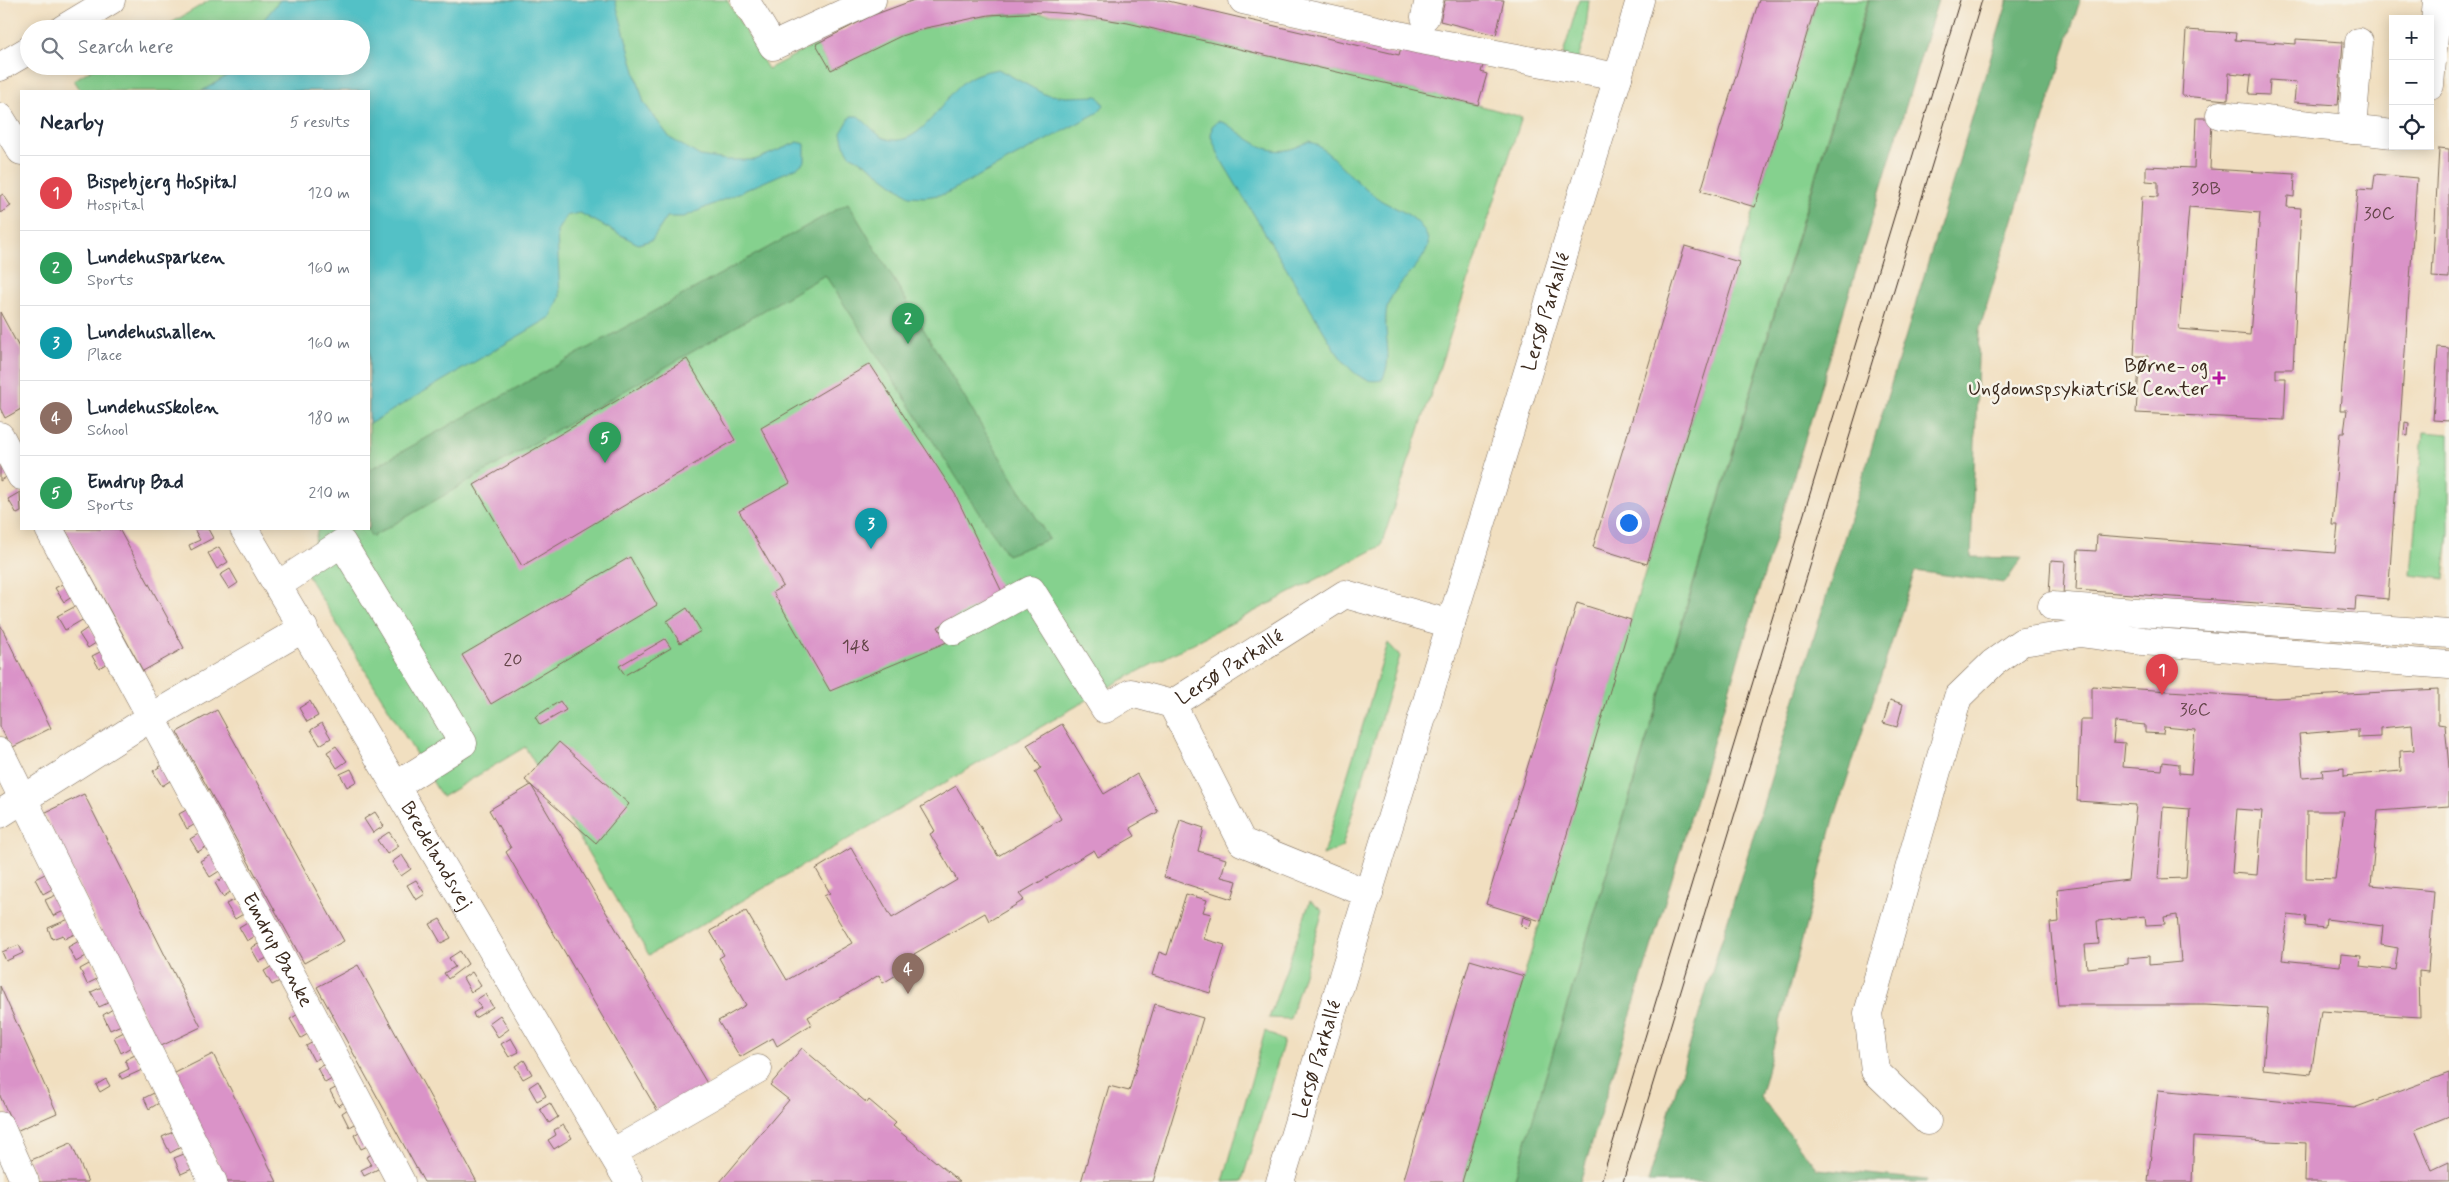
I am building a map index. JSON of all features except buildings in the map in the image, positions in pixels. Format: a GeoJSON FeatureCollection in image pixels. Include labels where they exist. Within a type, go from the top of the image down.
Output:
{"type":"FeatureCollection","features":[{"type":"Feature","properties":{"kind":"street"},"geometry":{"type":"LineString","coordinates":[[78,20],[111,0]]}},
{"type":"Feature","properties":{"kind":"street"},"geometry":{"type":"LineString","coordinates":[[745,0],[773,46],[872,0]]}},
{"type":"Feature","properties":{"kind":"street"},"geometry":{"type":"LineString","coordinates":[[1243,0],[1421,40],[1618,77]]}},
{"type":"Feature","properties":{"kind":"street","name":"Lersø Parkallé"},"geometry":{"type":"LineString","coordinates":[[1280,1182],[1452,624],[1640,0]]}},
{"type":"Feature","properties":{"kind":"street"},"geometry":{"type":"LineString","coordinates":[[2432,60],[2437,0]]}},
{"type":"Feature","properties":{"kind":"street"},"geometry":{"type":"LineString","coordinates":[[2352,130],[2359,42]]}},
{"type":"Feature","properties":{"kind":"street"},"geometry":{"type":"LineString","coordinates":[[0,67],[20,55]]}},
{"type":"Feature","properties":{"kind":"street"},"geometry":{"type":"LineString","coordinates":[[2220,115],[2389,134]]}},
{"type":"Feature","properties":{"kind":"street"},"geometry":{"type":"LineString","coordinates":[[0,117],[20,149]]}},
{"type":"Feature","properties":{"kind":"street"},"geometry":{"type":"LineString","coordinates":[[0,436],[20,474]]}},
{"type":"Feature","properties":{"kind":"street","name":"Emdrup Banke"},"geometry":{"type":"LineString","coordinates":[[50,530],[150,718],[304,997],[402,1182]]}},
{"type":"Feature","properties":{"kind":"street","name":"Bredelandsvej"},"geometry":{"type":"LineString","coordinates":[[245,530],[397,785],[629,1182]]}},
{"type":"Feature","properties":{"kind":"street"},"geometry":{"type":"LineString","coordinates":[[278,585],[342,543],[463,743],[397,785]]}},
{"type":"Feature","properties":{"kind":"street","name":"Lersø Parkallé"},"geometry":{"type":"LineString","coordinates":[[955,632],[1031,590],[1105,709],[1131,693],[1172,704],[1344,594],[1452,624]]}},
{"type":"Feature","properties":{"kind":"street"},"geometry":{"type":"LineString","coordinates":[[2052,606],[2449,634]]}},
{"type":"Feature","properties":{"kind":"street"},"geometry":{"type":"LineString","coordinates":[[11,808],[150,718],[304,628]]}},
{"type":"Feature","properties":{"kind":"street"},"geometry":{"type":"LineString","coordinates":[[1927,1121],[1875,1071],[1868,1013],[1958,697],[1993,663],[2022,642],[2081,633],[2142,641],[2449,665]]}},
{"type":"Feature","properties":{"kind":"street"},"geometry":{"type":"LineString","coordinates":[[1172,704],[1242,842],[1369,894]]}},
{"type":"Feature","properties":{"kind":"street"},"geometry":{"type":"LineString","coordinates":[[0,752],[11,808],[159,1069],[213,1182]]}},
{"type":"Feature","properties":{"kind":"street"},"geometry":{"type":"LineString","coordinates":[[612,1153],[758,1069]]}},
{"type":"Feature","properties":{"kind":"street"},"geometry":{"type":"LineString","coordinates":[[0,1126],[25,1182]]}},
{"type":"Feature","properties":{"kind":"green space"},"geometry":{"type":"Polygon","coordinates":[[[210,0],[727,0],[768,69],[816,44],[831,70],[903,35],[959,20],[1015,14],[1071,15],[1128,23],[1522,117],[1381,546],[1118,682],[649,955],[525,747],[442,797],[306,573],[318,530],[370,530],[370,90],[80,90],[74,80],[82,75],[370,75],[370,20],[176,20],[210,0]]]}},
{"type":"Feature","properties":{"kind":"green space"},"geometry":{"type":"Polygon","coordinates":[[[1579,0],[1589,0],[1585,37],[1578,59],[1562,58],[1579,0]]]}},
{"type":"Feature","properties":{"kind":"green space"},"geometry":{"type":"Polygon","coordinates":[[[1817,0],[1868,0],[1514,1182],[1462,1182],[1817,0]]]}},
{"type":"Feature","properties":{"kind":"green space"},"geometry":{"type":"Polygon","coordinates":[[[1869,0],[1938,0],[1580,1182],[1514,1182],[1869,0]]]}},
{"type":"Feature","properties":{"kind":"green space"},"geometry":{"type":"Polygon","coordinates":[[[2008,0],[2080,0],[1979,331],[1971,557],[2022,558],[2005,583],[1915,571],[1834,819],[1760,1097],[1817,1169],[1927,1180],[1926,1182],[1648,1182],[2008,0]]]}},
{"type":"Feature","properties":{"kind":"green space"},"geometry":{"type":"Polygon","coordinates":[[[848,203],[1049,539],[1007,555],[825,275],[372,537],[368,530],[370,530],[370,469],[848,203]]]}},
{"type":"Feature","properties":{"kind":"green space"},"geometry":{"type":"Polygon","coordinates":[[[2423,432],[2449,434],[2449,534],[2444,579],[2411,575],[2423,432]]]}},
{"type":"Feature","properties":{"kind":"green space"},"geometry":{"type":"Polygon","coordinates":[[[1388,643],[1400,656],[1342,847],[1323,855],[1388,643]]]}},
{"type":"Feature","properties":{"kind":"green space"},"geometry":{"type":"Polygon","coordinates":[[[1310,901],[1323,911],[1290,1019],[1269,1018],[1310,901]]]}},
{"type":"Feature","properties":{"kind":"green space"},"geometry":{"type":"Polygon","coordinates":[[[1265,1031],[1284,1041],[1242,1181],[1223,1182],[1265,1031]]]}},
{"type":"Feature","properties":{"kind":"water"},"geometry":{"type":"Polygon","coordinates":[[[280,0],[615,0],[644,103],[670,138],[700,156],[727,160],[755,160],[798,142],[805,144],[805,161],[798,167],[684,217],[667,217],[652,240],[638,244],[580,213],[566,216],[557,231],[560,297],[551,317],[370,423],[370,90],[204,90],[228,75],[370,75],[370,20],[263,20],[280,0]]]}},
{"type":"Feature","properties":{"kind":"water"},"geometry":{"type":"Polygon","coordinates":[[[998,69],[1044,94],[1066,97],[1098,96],[1104,105],[1097,113],[945,194],[925,197],[909,196],[865,163],[851,156],[844,145],[841,133],[851,116],[858,116],[884,138],[896,140],[907,138],[927,124],[964,81],[978,74],[998,69]]]}},
{"type":"Feature","properties":{"kind":"water"},"geometry":{"type":"Polygon","coordinates":[[[1218,121],[1225,123],[1265,148],[1285,150],[1309,141],[1316,144],[1373,195],[1410,216],[1424,232],[1428,239],[1425,254],[1393,294],[1386,312],[1388,361],[1382,380],[1367,380],[1361,377],[1349,368],[1335,350],[1220,158],[1211,136],[1212,126],[1218,121]]]}},
{"type":"Feature","properties":{"kind":"tram line"},"geometry":{"type":"LineString","coordinates":[[1601,1182],[1960,0]]}},
{"type":"Feature","properties":{"kind":"tram line"},"geometry":{"type":"LineString","coordinates":[[1623,1182],[1982,0]]}},
{"type":"Feature","properties":{"kind":"place","name":"Lundehusparken"},"geometry":{"type":"Point","coordinates":[908,344]}},
{"type":"Feature","properties":{"kind":"place","name":"Børne- og Ungdomspsykiatrisk Center"},"geometry":{"type":"Point","coordinates":[2219,378]}},
{"type":"Feature","properties":{"kind":"place","name":"Emdrup Bad"},"geometry":{"type":"Point","coordinates":[605,463]}},
{"type":"Feature","properties":{"kind":"place","name":"Lundehushallen"},"geometry":{"type":"Point","coordinates":[871,549]}},
{"type":"Feature","properties":{"kind":"place","name":"Bispebjerg Hospital"},"geometry":{"type":"Point","coordinates":[2162,695]}},
{"type":"Feature","properties":{"kind":"place","name":"Lundehusskolen"},"geometry":{"type":"Point","coordinates":[908,994]}}]}
